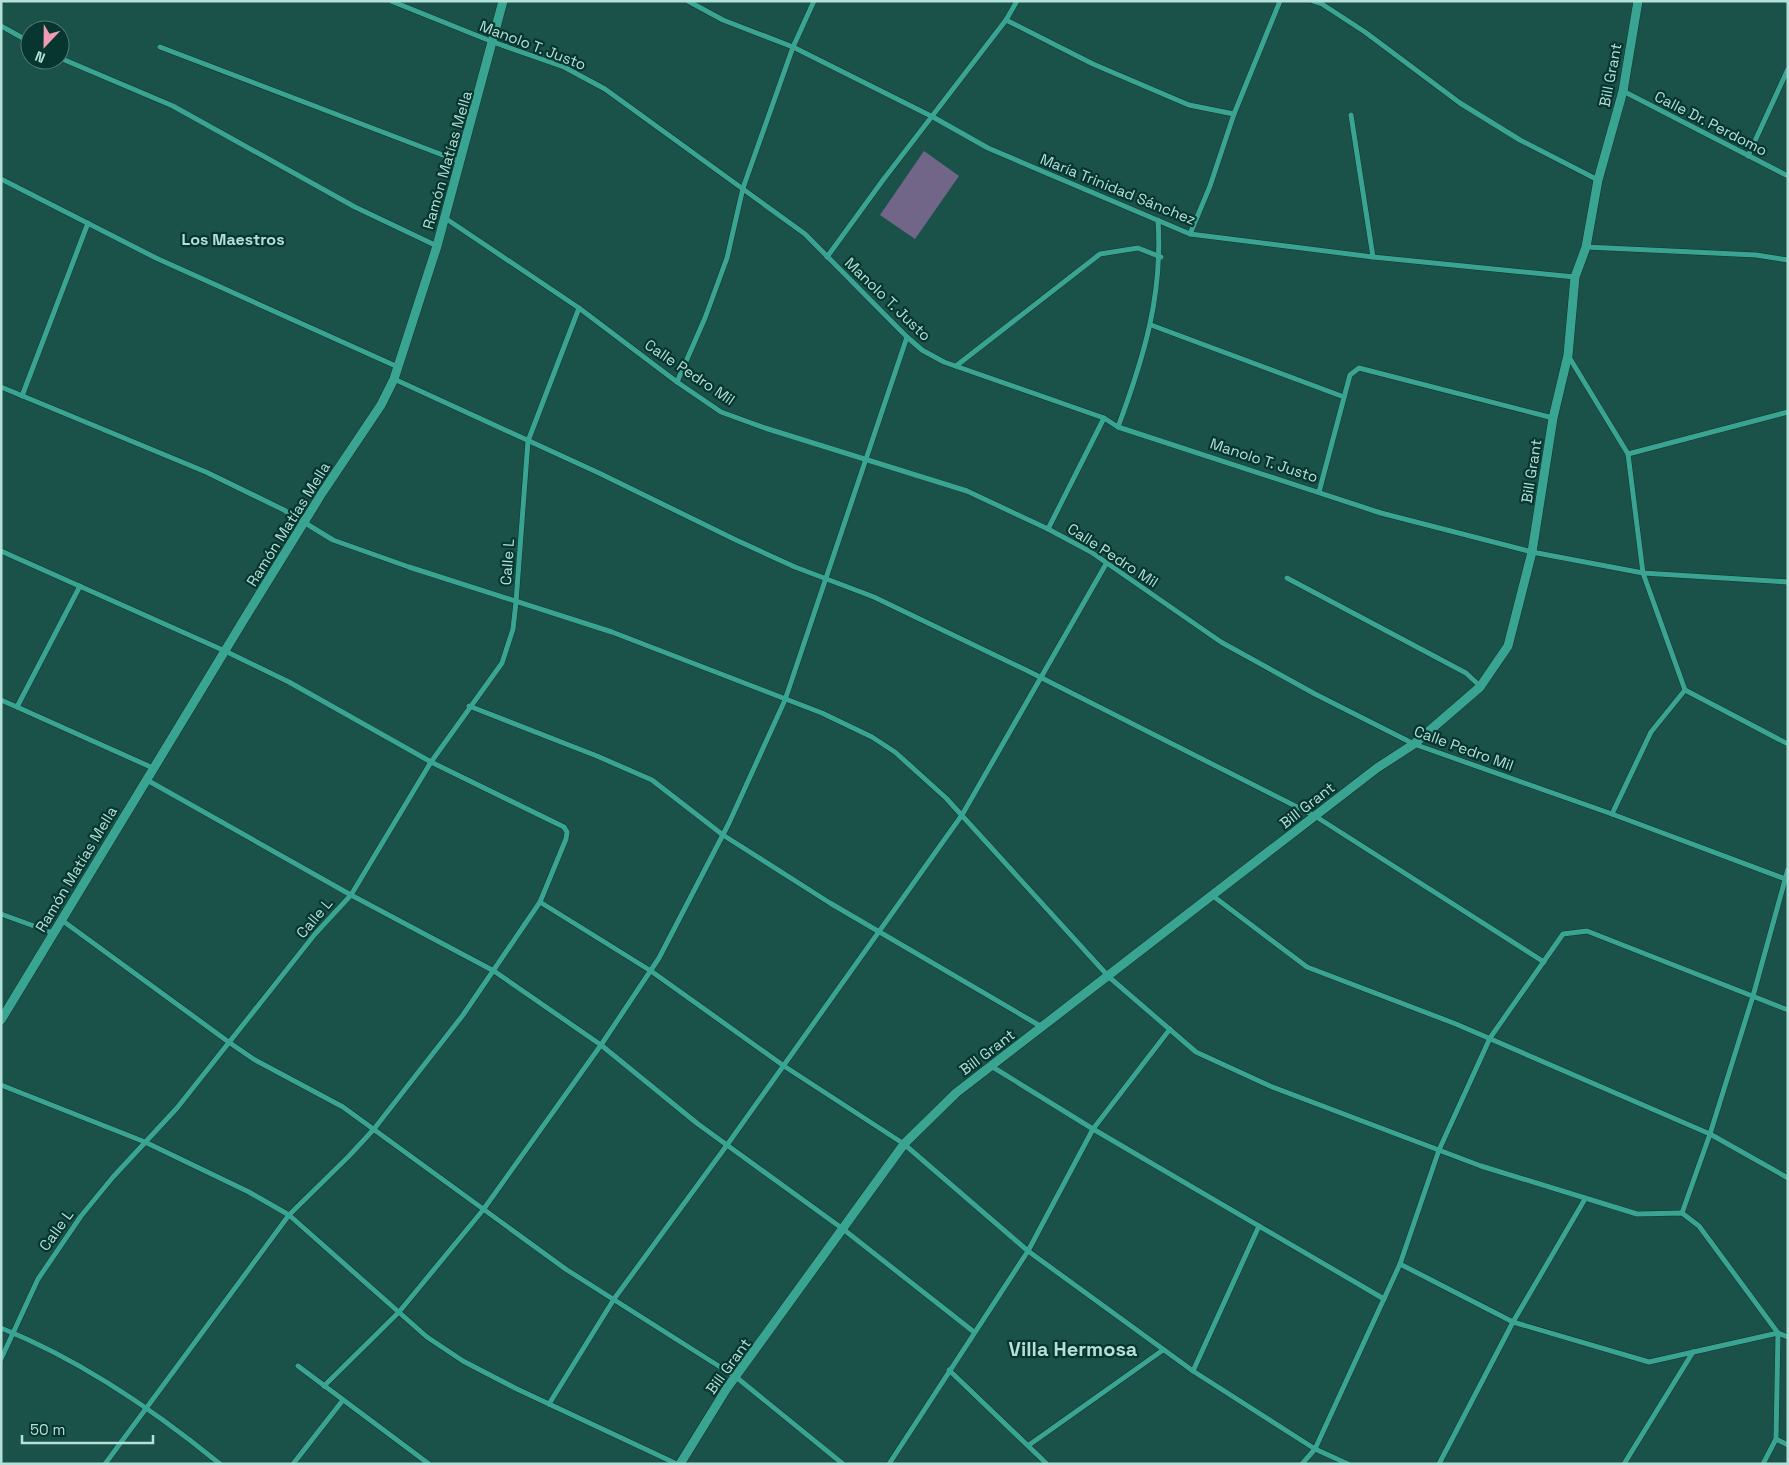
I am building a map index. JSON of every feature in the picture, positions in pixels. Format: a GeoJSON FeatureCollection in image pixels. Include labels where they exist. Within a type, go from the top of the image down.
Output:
{"type":"FeatureCollection","features":[{"type":"Feature","properties":{"kind":"street","name":"Manolo T. Justo"},"geometry":{"type":"LineString","coordinates":[[391,1],[493,42],[564,67],[605,89],[805,234],[907,337],[922,350],[956,366],[1104,418],[1118,426],[1381,513],[1532,552],[1643,573],[1788,582]]}},
{"type":"Feature","properties":{"kind":"street","name":"Ramón Matías Mella"},"geometry":{"type":"LineString","coordinates":[[1,1020],[304,523],[381,405],[394,379],[437,246],[504,1]]}},
{"type":"Feature","properties":{"kind":"street","name":"María Trinidad Sánchez"},"geometry":{"type":"LineString","coordinates":[[688,1],[723,20],[793,47],[933,117],[988,148],[1190,234],[1373,257],[1575,277]]}},
{"type":"Feature","properties":{"kind":"street"},"geometry":{"type":"LineString","coordinates":[[677,382],[705,318],[727,258],[742,188],[793,47],[814,1]]}},
{"type":"Feature","properties":{"kind":"street"},"geometry":{"type":"LineString","coordinates":[[827,257],[883,180],[933,117],[979,52],[1006,20],[1017,1]]}},
{"type":"Feature","properties":{"kind":"street"},"geometry":{"type":"LineString","coordinates":[[1190,234],[1210,186],[1234,114],[1280,1]]}},
{"type":"Feature","properties":{"kind":"street"},"geometry":{"type":"LineString","coordinates":[[1313,1],[1322,4],[1365,32],[1460,103],[1520,140],[1598,180]]}},
{"type":"Feature","properties":{"kind":"street","name":"Bill Grant"},"geometry":{"type":"LineString","coordinates":[[678,1464],[736,1377],[904,1144],[956,1093],[1043,1028],[1377,768],[1414,744],[1480,686],[1508,646],[1532,552],[1553,418],[1568,355],[1575,277],[1586,247],[1598,180],[1623,91],[1638,1]]}},
{"type":"Feature","properties":{"kind":"street"},"geometry":{"type":"LineString","coordinates":[[1006,20],[1093,64],[1189,105],[1234,114]]}},
{"type":"Feature","properties":{"kind":"street"},"geometry":{"type":"LineString","coordinates":[[1,26],[20,36]]}},
{"type":"Feature","properties":{"kind":"street"},"geometry":{"type":"LineString","coordinates":[[160,47],[461,162]]}},
{"type":"Feature","properties":{"kind":"street"},"geometry":{"type":"LineString","coordinates":[[70,62],[172,106],[354,207],[437,246]]}},
{"type":"Feature","properties":{"kind":"street"},"geometry":{"type":"LineString","coordinates":[[1748,156],[1788,69]]}},
{"type":"Feature","properties":{"kind":"street","name":"Calle Dr. Perdomo"},"geometry":{"type":"LineString","coordinates":[[1623,91],[1788,176]]}},
{"type":"Feature","properties":{"kind":"street"},"geometry":{"type":"LineString","coordinates":[[1351,115],[1373,257]]}},
{"type":"Feature","properties":{"kind":"street"},"geometry":{"type":"LineString","coordinates":[[1,179],[156,258],[398,367]]}},
{"type":"Feature","properties":{"kind":"street","name":"Calle Pedro Mil"},"geometry":{"type":"LineString","coordinates":[[445,218],[579,308],[677,382],[721,412],[967,491],[1048,529],[1090,552],[1221,642],[1315,694],[1414,744],[1612,814],[1787,880]]}},
{"type":"Feature","properties":{"kind":"street"},"geometry":{"type":"LineString","coordinates":[[1118,426],[1138,374],[1151,325],[1161,257],[1158,220]]}},
{"type":"Feature","properties":{"kind":"street"},"geometry":{"type":"LineString","coordinates":[[22,396],[88,222]]}},
{"type":"Feature","properties":{"kind":"street"},"geometry":{"type":"LineString","coordinates":[[1586,247],[1756,254],[1788,260]]}},
{"type":"Feature","properties":{"kind":"street"},"geometry":{"type":"LineString","coordinates":[[956,366],[1100,254],[1138,248],[1161,257]]}},
{"type":"Feature","properties":{"kind":"street","name":"Calle L"},"geometry":{"type":"LineString","coordinates":[[1,1359],[28,1297],[46,1265],[81,1216],[177,1108],[330,915],[351,895],[431,762],[469,706],[502,663],[513,629],[528,441],[579,308]]}},
{"type":"Feature","properties":{"kind":"street"},"geometry":{"type":"LineString","coordinates":[[1151,325],[1344,397]]}},
{"type":"Feature","properties":{"kind":"street"},"geometry":{"type":"LineString","coordinates":[[324,1386],[398,1312],[483,1210],[601,1045],[651,971],[723,835],[785,700],[907,337]]}},
{"type":"Feature","properties":{"kind":"street"},"geometry":{"type":"LineString","coordinates":[[1568,355],[1628,454],[1643,573],[1685,690],[1788,744]]}},
{"type":"Feature","properties":{"kind":"street"},"geometry":{"type":"LineString","coordinates":[[1319,492],[1350,375],[1359,368],[1553,418]]}},
{"type":"Feature","properties":{"kind":"street"},"geometry":{"type":"LineString","coordinates":[[394,379],[659,502],[736,540],[826,579],[874,597],[1041,678],[1315,816],[1544,962]]}},
{"type":"Feature","properties":{"kind":"street"},"geometry":{"type":"LineString","coordinates":[[1,387],[206,472],[284,510],[333,540],[516,602],[612,632],[822,713],[872,737],[895,752],[962,815],[1109,977],[1196,1052],[1270,1086],[1481,1166],[1637,1214],[1682,1213],[1699,1226],[1778,1333],[1788,1337]]}},
{"type":"Feature","properties":{"kind":"street"},"geometry":{"type":"LineString","coordinates":[[1628,454],[1788,412]]}},
{"type":"Feature","properties":{"kind":"street"},"geometry":{"type":"LineString","coordinates":[[1048,529],[1104,418]]}},
{"type":"Feature","properties":{"kind":"street"},"geometry":{"type":"LineString","coordinates":[[1,551],[225,651],[288,682],[431,762],[564,827],[567,832],[566,839],[540,902],[494,971],[420,1072],[374,1130],[289,1215],[105,1464]]}},
{"type":"Feature","properties":{"kind":"street"},"geometry":{"type":"LineString","coordinates":[[549,1404],[614,1299],[784,1066],[962,815],[1106,564]]}},
{"type":"Feature","properties":{"kind":"street"},"geometry":{"type":"LineString","coordinates":[[1287,578],[1466,672],[1480,686]]}},
{"type":"Feature","properties":{"kind":"street"},"geometry":{"type":"LineString","coordinates":[[17,708],[80,586]]}},
{"type":"Feature","properties":{"kind":"street"},"geometry":{"type":"LineString","coordinates":[[1612,814],[1650,732],[1685,690]]}},
{"type":"Feature","properties":{"kind":"street"},"geometry":{"type":"LineString","coordinates":[[1,700],[153,768]]}},
{"type":"Feature","properties":{"kind":"street"},"geometry":{"type":"LineString","coordinates":[[469,706],[597,756],[652,780],[723,835],[879,932],[1043,1028]]}},
{"type":"Feature","properties":{"kind":"street"},"geometry":{"type":"LineString","coordinates":[[146,780],[351,895],[494,971],[601,1045],[698,1124],[843,1229],[974,1332]]}},
{"type":"Feature","properties":{"kind":"street"},"geometry":{"type":"LineString","coordinates":[[1682,1213],[1710,1134],[1753,996],[1787,880],[1788,869]]}},
{"type":"Feature","properties":{"kind":"street"},"geometry":{"type":"LineString","coordinates":[[1213,896],[1308,967],[1490,1038],[1710,1134],[1788,1178]]}},
{"type":"Feature","properties":{"kind":"street"},"geometry":{"type":"LineString","coordinates":[[540,902],[651,971],[784,1066],[904,1144],[1028,1252],[1193,1372],[1316,1449],[1348,1464]]}},
{"type":"Feature","properties":{"kind":"street"},"geometry":{"type":"LineString","coordinates":[[1,914],[53,933]]}},
{"type":"Feature","properties":{"kind":"street"},"geometry":{"type":"LineString","coordinates":[[63,921],[255,1060],[324,1096],[567,1270],[736,1377],[843,1464]]}},
{"type":"Feature","properties":{"kind":"street"},"geometry":{"type":"LineString","coordinates":[[1302,1464],[1316,1449],[1400,1264],[1439,1150],[1490,1038],[1563,934],[1586,931],[1788,1010]]}},
{"type":"Feature","properties":{"kind":"street"},"geometry":{"type":"LineString","coordinates":[[889,1464],[1028,1252],[1093,1129],[1170,1029]]}},
{"type":"Feature","properties":{"kind":"street"},"geometry":{"type":"LineString","coordinates":[[991,1066],[1093,1129],[1384,1299]]}},
{"type":"Feature","properties":{"kind":"street"},"geometry":{"type":"LineString","coordinates":[[1,1084],[145,1142],[249,1192],[289,1215],[427,1338],[462,1361],[678,1464]]}},
{"type":"Feature","properties":{"kind":"street"},"geometry":{"type":"LineString","coordinates":[[1439,1464],[1513,1322],[1585,1199]]}},
{"type":"Feature","properties":{"kind":"street"},"geometry":{"type":"LineString","coordinates":[[1193,1372],[1259,1226]]}},
{"type":"Feature","properties":{"kind":"street"},"geometry":{"type":"LineString","coordinates":[[1400,1264],[1513,1322],[1648,1362],[1778,1333]]}},
{"type":"Feature","properties":{"kind":"street"},"geometry":{"type":"LineString","coordinates":[[1,1328],[72,1363],[146,1407],[220,1464]]}},
{"type":"Feature","properties":{"kind":"street"},"geometry":{"type":"LineString","coordinates":[[1764,1464],[1776,1439],[1778,1333]]}},
{"type":"Feature","properties":{"kind":"street"},"geometry":{"type":"LineString","coordinates":[[1029,1445],[1163,1350]]}},
{"type":"Feature","properties":{"kind":"street"},"geometry":{"type":"LineString","coordinates":[[1624,1464],[1693,1352]]}},
{"type":"Feature","properties":{"kind":"street"},"geometry":{"type":"LineString","coordinates":[[298,1366],[429,1464]]}},
{"type":"Feature","properties":{"kind":"street"},"geometry":{"type":"LineString","coordinates":[[949,1370],[1048,1464]]}},
{"type":"Feature","properties":{"kind":"street"},"geometry":{"type":"LineString","coordinates":[[293,1464],[343,1400]]}},
{"type":"Feature","properties":{"kind":"street"},"geometry":{"type":"LineString","coordinates":[[1776,1439],[1788,1445]]}},
{"type":"Feature","properties":{"kind":"shaded area"},"geometry":{"type":"Polygon","coordinates":[[[924,151],[959,176],[915,239],[880,215],[924,151]]]}},
{"type":"Feature","properties":{"kind":"district","name":"Los Maestros"},"geometry":{"type":"Point","coordinates":[233,239]}},
{"type":"Feature","properties":{"kind":"district","name":"Villa Hermosa"},"geometry":{"type":"Point","coordinates":[1073,1349]}}]}
